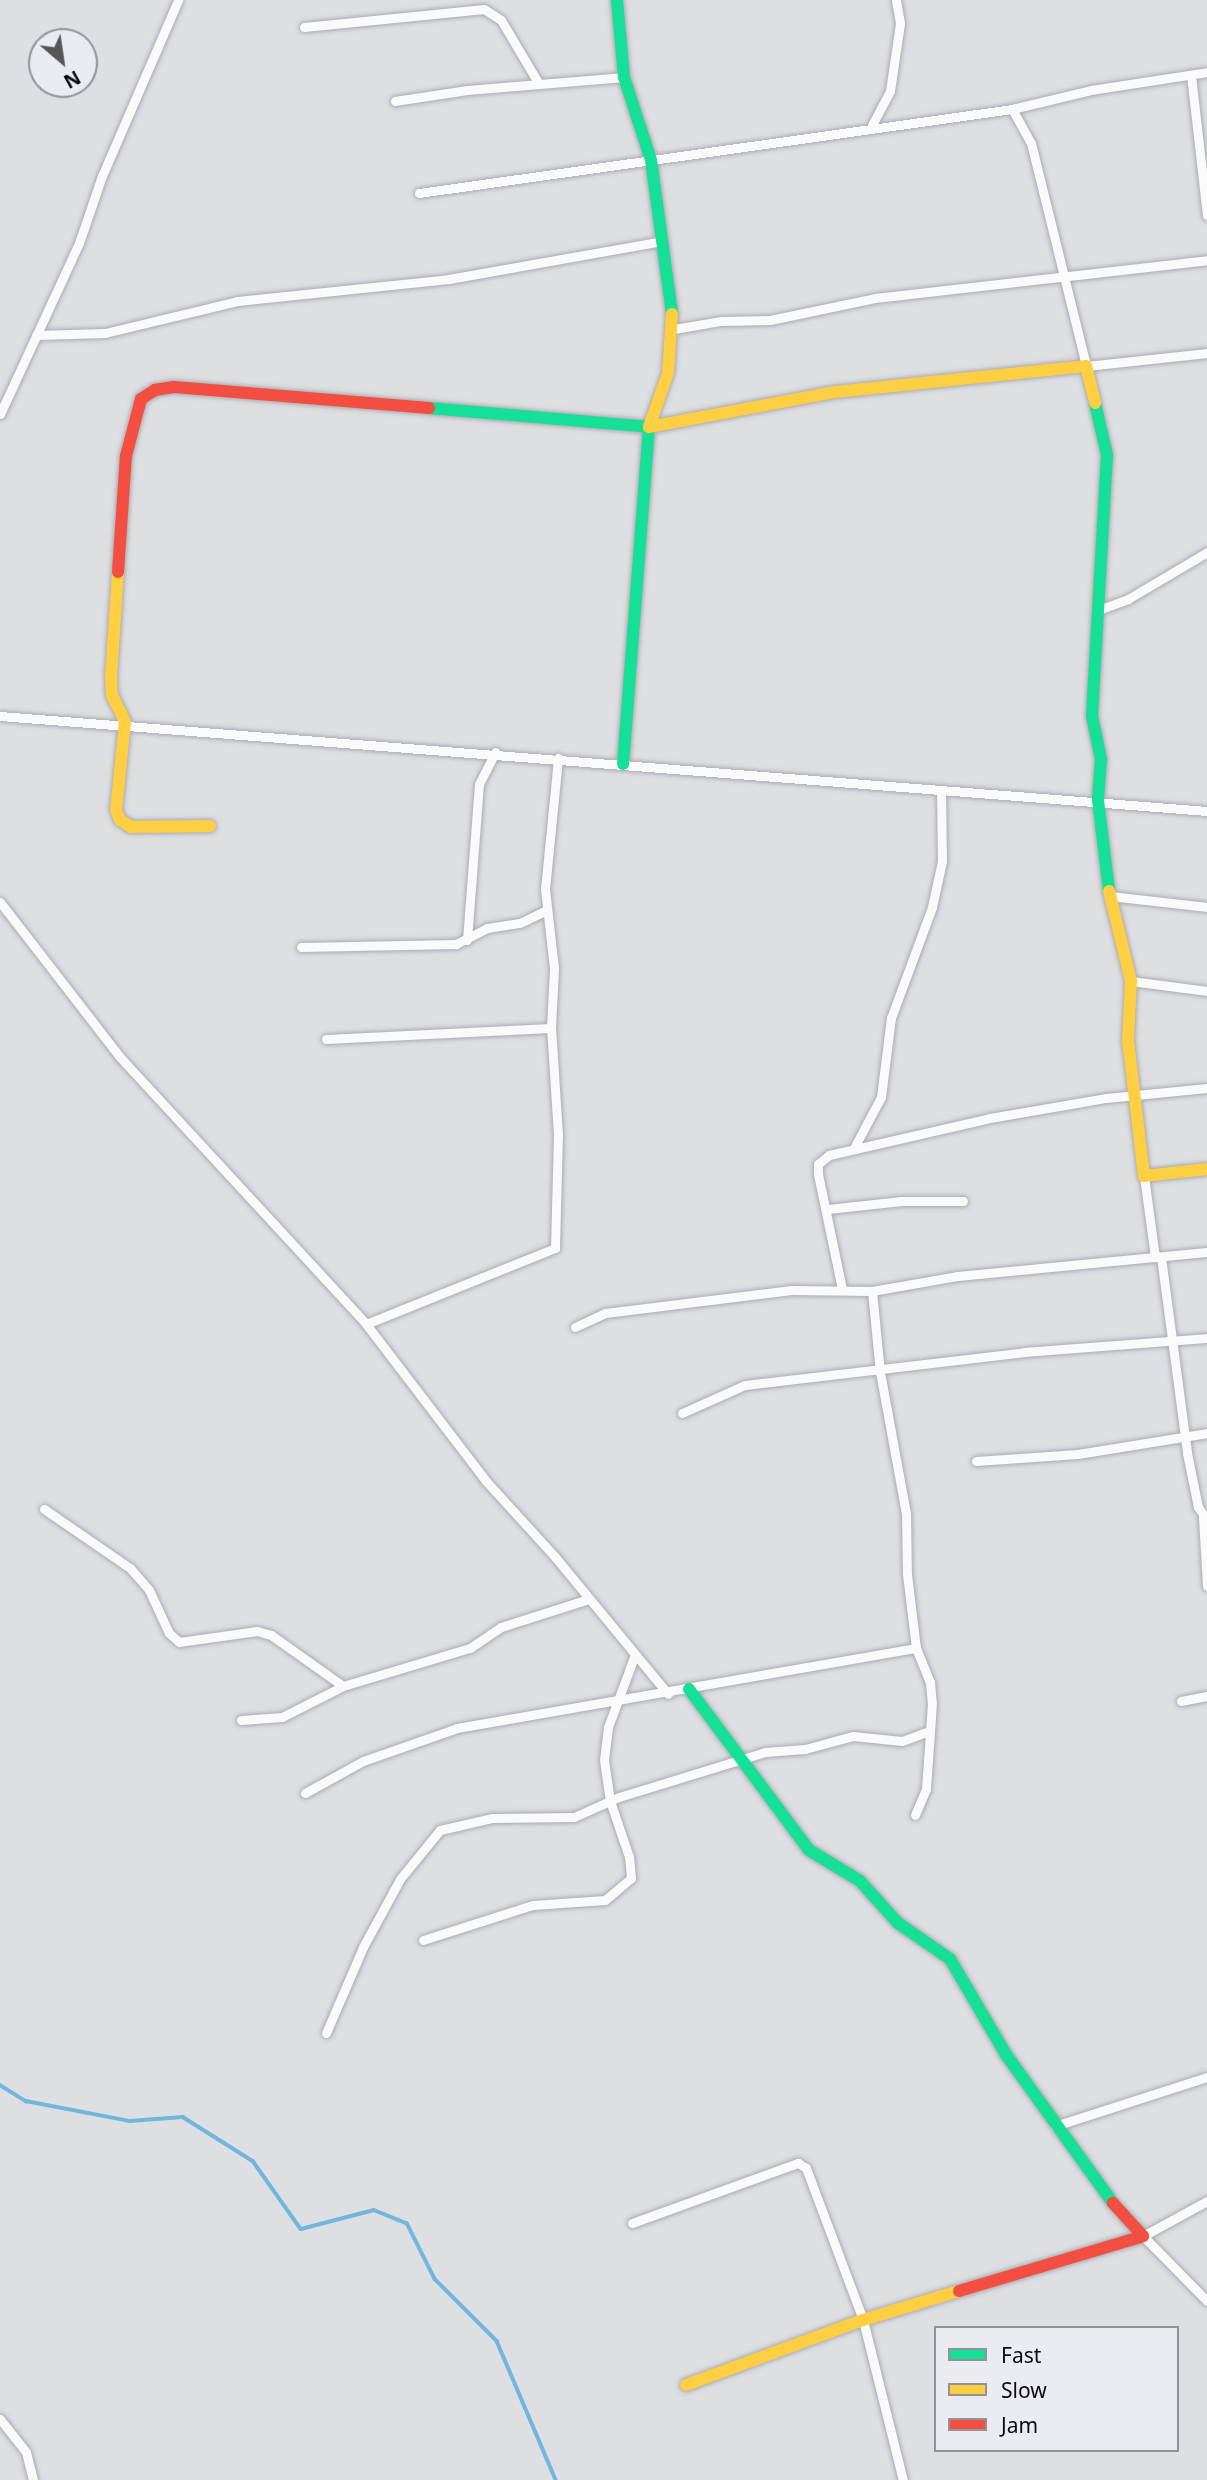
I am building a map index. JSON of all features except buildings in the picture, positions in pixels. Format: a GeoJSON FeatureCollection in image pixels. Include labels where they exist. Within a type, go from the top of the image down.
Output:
{"type":"FeatureCollection","features":[{"type":"Feature","properties":{"kind":"street"},"geometry":{"type":"LineString","coordinates":[[0,414],[79,243],[102,176],[178,0]]}},
{"type":"Feature","properties":{"kind":"street"},"geometry":{"type":"LineString","coordinates":[[617,0],[624,77],[651,160],[674,328],[668,373],[649,427],[623,764]]}},
{"type":"Feature","properties":{"kind":"street"},"geometry":{"type":"LineString","coordinates":[[872,125],[891,91],[900,23],[895,0]]}},
{"type":"Feature","properties":{"kind":"street"},"geometry":{"type":"LineString","coordinates":[[304,27],[484,9],[501,20],[538,84]]}},
{"type":"Feature","properties":{"kind":"street"},"geometry":{"type":"LineString","coordinates":[[419,193],[872,125],[1012,109],[1091,90],[1207,72]]}},
{"type":"Feature","properties":{"kind":"street"},"geometry":{"type":"LineString","coordinates":[[1191,75],[1207,215]]}},
{"type":"Feature","properties":{"kind":"street"},"geometry":{"type":"LineString","coordinates":[[395,101],[624,77]]}},
{"type":"Feature","properties":{"kind":"street"},"geometry":{"type":"LineString","coordinates":[[1012,109],[1031,144],[1107,455],[1101,609],[1092,716],[1101,759],[1098,800],[1110,896],[1131,981],[1128,1040],[1144,1176],[1185,1436],[1205,1519],[1207,1586]]}},
{"type":"Feature","properties":{"kind":"street"},"geometry":{"type":"LineString","coordinates":[[36,335],[105,333],[237,301],[449,279],[662,241]]}},
{"type":"Feature","properties":{"kind":"street"},"geometry":{"type":"LineString","coordinates":[[674,328],[721,321],[771,320],[875,298],[1207,260]]}},
{"type":"Feature","properties":{"kind":"street"},"geometry":{"type":"LineString","coordinates":[[210,826],[155,829],[131,827],[120,820],[116,810],[125,722],[112,695],[110,677],[126,456],[133,416],[141,400],[156,390],[649,427],[835,392],[1207,353]]}},
{"type":"Feature","properties":{"kind":"street"},"geometry":{"type":"LineString","coordinates":[[1101,609],[1128,599],[1207,552]]}},
{"type":"Feature","properties":{"kind":"street"},"geometry":{"type":"LineString","coordinates":[[0,716],[125,722],[1207,811]]}},
{"type":"Feature","properties":{"kind":"street"},"geometry":{"type":"LineString","coordinates":[[467,940],[479,784],[495,752]]}},
{"type":"Feature","properties":{"kind":"street"},"geometry":{"type":"LineString","coordinates":[[366,1324],[555,1248],[558,1135],[551,1028],[553,954],[547,910],[558,758]]}},
{"type":"Feature","properties":{"kind":"street"},"geometry":{"type":"LineString","coordinates":[[855,1146],[881,1097],[891,1018],[932,907],[942,861],[941,790]]}},
{"type":"Feature","properties":{"kind":"street"},"geometry":{"type":"LineString","coordinates":[[1110,896],[1207,907]]}},
{"type":"Feature","properties":{"kind":"street"},"geometry":{"type":"LineString","coordinates":[[0,902],[119,1056],[366,1324],[486,1481],[668,1694]]}},
{"type":"Feature","properties":{"kind":"street"},"geometry":{"type":"LineString","coordinates":[[301,947],[439,946],[467,940],[487,928],[533,919],[547,910]]}},
{"type":"Feature","properties":{"kind":"street"},"geometry":{"type":"LineString","coordinates":[[1131,981],[1207,991]]}},
{"type":"Feature","properties":{"kind":"street"},"geometry":{"type":"LineString","coordinates":[[326,1038],[551,1028]]}},
{"type":"Feature","properties":{"kind":"street"},"geometry":{"type":"LineString","coordinates":[[842,1289],[818,1164],[855,1146],[990,1118],[1207,1088]]}},
{"type":"Feature","properties":{"kind":"street"},"geometry":{"type":"LineString","coordinates":[[1144,1176],[1207,1169]]}},
{"type":"Feature","properties":{"kind":"street"},"geometry":{"type":"LineString","coordinates":[[828,1209],[902,1201],[963,1201]]}},
{"type":"Feature","properties":{"kind":"street"},"geometry":{"type":"LineString","coordinates":[[575,1327],[605,1313],[792,1290],[872,1291],[957,1276],[1207,1252]]}},
{"type":"Feature","properties":{"kind":"street"},"geometry":{"type":"LineString","coordinates":[[872,1291],[880,1371],[906,1513],[907,1574],[916,1648],[930,1682],[926,1789],[915,1815]]}},
{"type":"Feature","properties":{"kind":"street"},"geometry":{"type":"LineString","coordinates":[[682,1413],[745,1385],[1025,1353],[1207,1338]]}},
{"type":"Feature","properties":{"kind":"street"},"geometry":{"type":"LineString","coordinates":[[976,1461],[1078,1454],[1207,1433]]}},
{"type":"Feature","properties":{"kind":"street"},"geometry":{"type":"LineString","coordinates":[[44,1509],[130,1568],[149,1590],[169,1633],[178,1642],[257,1631],[342,1686]]}},
{"type":"Feature","properties":{"kind":"street"},"geometry":{"type":"LineString","coordinates":[[241,1720],[282,1717],[342,1686],[470,1648],[501,1627],[589,1599]]}},
{"type":"Feature","properties":{"kind":"street"},"geometry":{"type":"LineString","coordinates":[[305,1793],[363,1761],[457,1728],[615,1700],[668,1694],[729,1678],[916,1648]]}},
{"type":"Feature","properties":{"kind":"street"},"geometry":{"type":"LineString","coordinates":[[423,1940],[533,1905],[605,1900],[631,1878],[632,1869],[610,1801],[604,1760],[615,1700],[634,1657]]}},
{"type":"Feature","properties":{"kind":"street"},"geometry":{"type":"LineString","coordinates":[[689,1689],[809,1850],[860,1881],[887,1913],[950,1959],[1007,2056],[1100,2188],[1207,2301]]}},
{"type":"Feature","properties":{"kind":"street"},"geometry":{"type":"LineString","coordinates":[[1181,1701],[1207,1696]]}},
{"type":"Feature","properties":{"kind":"street"},"geometry":{"type":"LineString","coordinates":[[326,2033],[400,1879],[440,1830],[492,1818],[574,1817],[610,1801],[741,1760],[853,1736],[902,1741],[929,1731]]}},
{"type":"Feature","properties":{"kind":"street"},"geometry":{"type":"LineString","coordinates":[[1055,2126],[1207,2077]]}},
{"type":"Feature","properties":{"kind":"street"},"geometry":{"type":"LineString","coordinates":[[632,2223],[798,2163],[813,2180],[863,2320],[903,2480]]}},
{"type":"Feature","properties":{"kind":"street"},"geometry":{"type":"LineString","coordinates":[[686,2385],[863,2320],[1143,2236],[1207,2200]]}},
{"type":"Feature","properties":{"kind":"street"},"geometry":{"type":"LineString","coordinates":[[0,2418],[26,2452],[33,2480]]}},
{"type":"Feature","properties":{"kind":"waterway"},"geometry":{"type":"LineString","coordinates":[[0,2085],[26,2101],[130,2121],[183,2117],[253,2161],[301,2229],[374,2210],[407,2223],[435,2279],[497,2341],[556,2480]]}},
{"type":"Feature","properties":{"kind":"traffic: fast"},"geometry":{"type":"LineString","coordinates":[[617,0],[624,77],[651,160],[672,314]]}},
{"type":"Feature","properties":{"kind":"traffic: fast"},"geometry":{"type":"LineString","coordinates":[[1095,403],[1107,455],[1092,716],[1101,759],[1098,800],[1109,891]]}},
{"type":"Feature","properties":{"kind":"traffic: fast"},"geometry":{"type":"LineString","coordinates":[[429,408],[649,427],[623,764]]}},
{"type":"Feature","properties":{"kind":"traffic: fast"},"geometry":{"type":"LineString","coordinates":[[689,1689],[809,1850],[860,1881],[898,1923],[950,1959],[1007,2056],[1113,2203]]}},
{"type":"Feature","properties":{"kind":"traffic: slow"},"geometry":{"type":"LineString","coordinates":[[672,314],[668,373],[649,427],[835,392],[1086,366],[1095,403]]}},
{"type":"Feature","properties":{"kind":"traffic: slow"},"geometry":{"type":"LineString","coordinates":[[118,572],[111,677],[112,695],[125,722],[116,810],[120,820],[131,827],[210,826]]}},
{"type":"Feature","properties":{"kind":"traffic: slow"},"geometry":{"type":"LineString","coordinates":[[1109,891],[1131,981],[1128,1040],[1144,1176],[1207,1169]]}},
{"type":"Feature","properties":{"kind":"traffic: slow"},"geometry":{"type":"LineString","coordinates":[[686,2385],[863,2320],[959,2291]]}},
{"type":"Feature","properties":{"kind":"traffic: jam"},"geometry":{"type":"LineString","coordinates":[[118,572],[126,456],[141,399],[155,390],[174,387],[429,408]]}},
{"type":"Feature","properties":{"kind":"traffic: jam"},"geometry":{"type":"LineString","coordinates":[[959,2291],[1143,2236],[1113,2203]]}}]}
